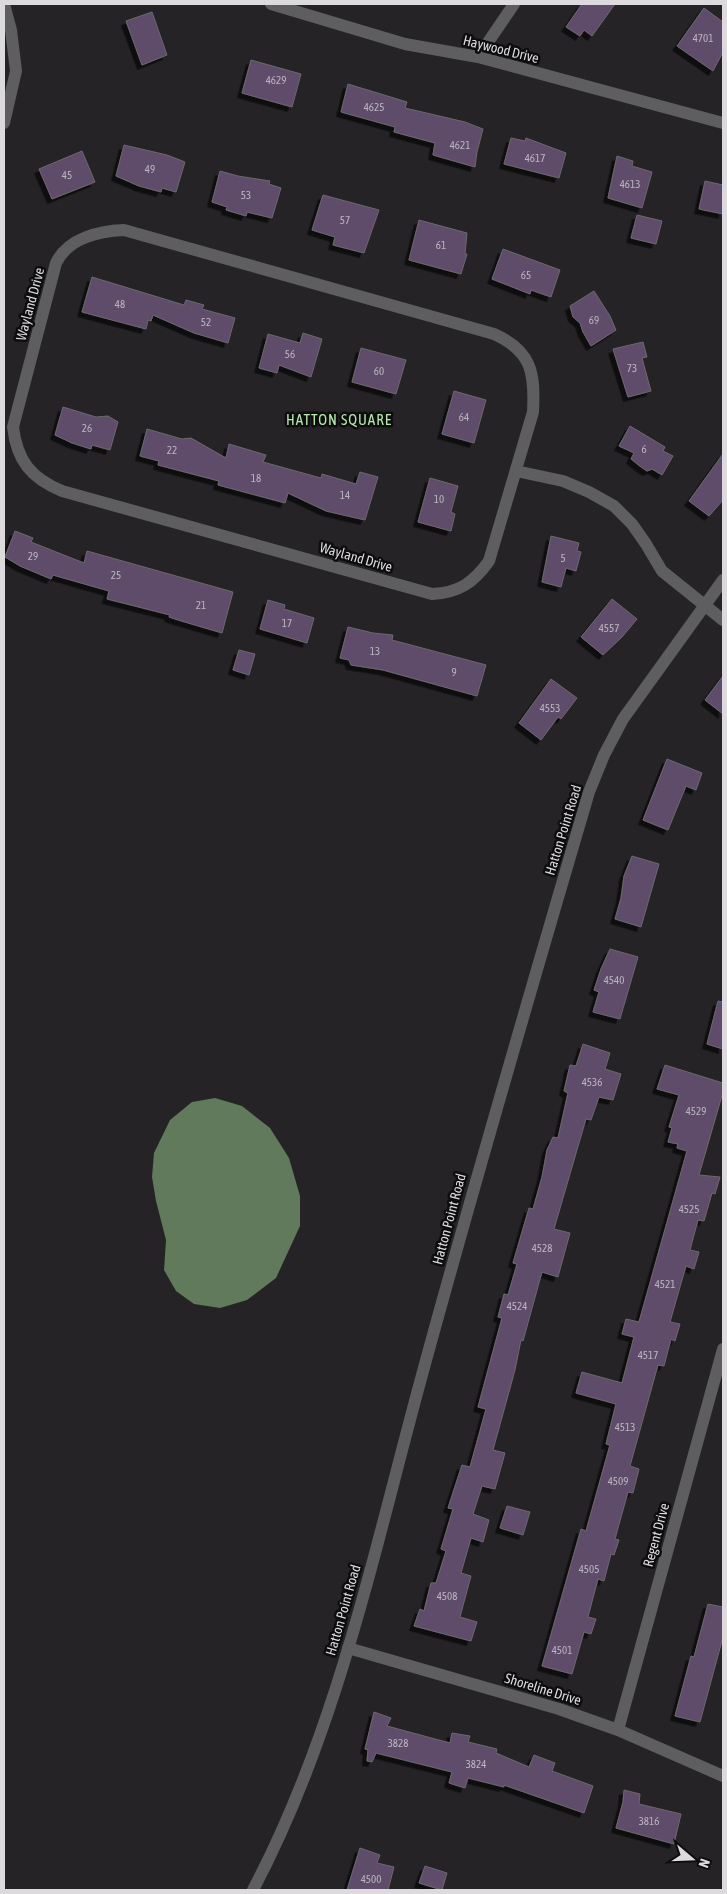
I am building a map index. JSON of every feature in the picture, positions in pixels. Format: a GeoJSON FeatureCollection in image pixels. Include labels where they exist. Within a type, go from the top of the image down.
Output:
{"type":"FeatureCollection","features":[{"type":"Feature","properties":{"kind":"street"},"geometry":{"type":"LineString","coordinates":[[4,4],[11,30],[16,71],[4,123]]}},
{"type":"Feature","properties":{"kind":"street","name":"Haywood Drive"},"geometry":{"type":"LineString","coordinates":[[271,4],[405,44],[478,57],[723,123]]}},
{"type":"Feature","properties":{"kind":"street"},"geometry":{"type":"LineString","coordinates":[[478,57],[514,4]]}},
{"type":"Feature","properties":{"kind":"street","name":"Wayland Drive"},"geometry":{"type":"LineString","coordinates":[[124,230],[494,334],[511,341],[522,352],[529,366],[534,391],[533,412],[516,470],[489,561],[480,575],[466,585],[446,594],[432,594],[62,491],[45,484],[22,461],[14,442],[13,427],[58,258],[72,245],[88,236],[106,231],[124,230]]}},
{"type":"Feature","properties":{"kind":"street"},"geometry":{"type":"LineString","coordinates":[[516,470],[563,481],[590,492],[614,506],[632,524],[662,571],[723,620]]}},
{"type":"Feature","properties":{"kind":"street","name":"Hatton Point Road"},"geometry":{"type":"LineString","coordinates":[[253,1890],[289,1815],[322,1732],[348,1648],[476,1177],[589,792],[604,755],[623,720],[723,580]]}},
{"type":"Feature","properties":{"kind":"street","name":"Regent Drive"},"geometry":{"type":"LineString","coordinates":[[618,1730],[723,1349]]}},
{"type":"Feature","properties":{"kind":"street","name":"Shoreline Drive"},"geometry":{"type":"LineString","coordinates":[[348,1648],[559,1709],[618,1730],[723,1776]]}},
{"type":"Feature","properties":{"kind":"shaded area"},"geometry":{"type":"Polygon","coordinates":[[[215,1098],[242,1106],[270,1128],[289,1158],[300,1196],[300,1226],[276,1278],[247,1300],[220,1308],[194,1304],[176,1291],[164,1270],[166,1240],[152,1177],[154,1153],[170,1120],[192,1102],[215,1098]]]}},
{"type":"Feature","properties":{"kind":"building"},"geometry":{"type":"Polygon","coordinates":[[[582,4],[615,4],[592,36],[584,30],[580,36],[566,27],[582,4]]]}},
{"type":"Feature","properties":{"kind":"building"},"geometry":{"type":"Polygon","coordinates":[[[704,8],[723,22],[723,52],[713,71],[677,46],[704,8]]]}},
{"type":"Feature","properties":{"kind":"building"},"geometry":{"type":"Polygon","coordinates":[[[152,12],[167,55],[142,65],[126,21],[152,12]]]}},
{"type":"Feature","properties":{"kind":"building"},"geometry":{"type":"Polygon","coordinates":[[[251,60],[301,74],[292,107],[242,93],[251,60]]]}},
{"type":"Feature","properties":{"kind":"building"},"geometry":{"type":"Polygon","coordinates":[[[348,84],[407,102],[405,108],[465,122],[483,129],[475,167],[433,155],[435,143],[394,132],[395,127],[341,112],[348,84]]]}},
{"type":"Feature","properties":{"kind":"building"},"geometry":{"type":"Polygon","coordinates":[[[511,138],[525,141],[526,138],[566,153],[559,178],[504,164],[511,138]]]}},
{"type":"Feature","properties":{"kind":"building"},"geometry":{"type":"Polygon","coordinates":[[[124,145],[167,155],[185,162],[176,192],[162,188],[161,192],[139,186],[116,176],[124,145]]]}},
{"type":"Feature","properties":{"kind":"building"},"geometry":{"type":"Polygon","coordinates":[[[82,151],[95,182],[52,199],[39,169],[82,151]]]}},
{"type":"Feature","properties":{"kind":"building"},"geometry":{"type":"Polygon","coordinates":[[[617,156],[633,161],[632,166],[652,172],[642,208],[608,198],[617,156]]]}},
{"type":"Feature","properties":{"kind":"building"},"geometry":{"type":"Polygon","coordinates":[[[220,171],[270,181],[269,184],[281,188],[272,218],[247,212],[246,216],[226,210],[227,207],[212,202],[220,171]]]}},
{"type":"Feature","properties":{"kind":"building"},"geometry":{"type":"Polygon","coordinates":[[[705,181],[723,185],[723,214],[699,209],[705,181]]]}},
{"type":"Feature","properties":{"kind":"building"},"geometry":{"type":"Polygon","coordinates":[[[323,195],[379,210],[364,253],[333,245],[335,237],[312,230],[323,195]]]}},
{"type":"Feature","properties":{"kind":"building"},"geometry":{"type":"Polygon","coordinates":[[[637,215],[662,221],[656,244],[631,238],[637,215]]]}},
{"type":"Feature","properties":{"kind":"building"},"geometry":{"type":"Polygon","coordinates":[[[419,220],[467,233],[465,254],[467,254],[461,274],[409,260],[419,220]]]}},
{"type":"Feature","properties":{"kind":"building"},"geometry":{"type":"Polygon","coordinates":[[[503,249],[560,270],[551,297],[531,290],[530,294],[492,279],[503,249]]]}},
{"type":"Feature","properties":{"kind":"building"},"geometry":{"type":"Polygon","coordinates":[[[92,277],[184,305],[186,300],[204,305],[202,309],[235,318],[228,343],[194,333],[153,315],[151,321],[148,320],[146,329],[82,312],[92,277]]]}},
{"type":"Feature","properties":{"kind":"building"},"geometry":{"type":"Polygon","coordinates":[[[594,291],[610,316],[616,330],[591,346],[580,323],[573,317],[570,306],[594,291]]]}},
{"type":"Feature","properties":{"kind":"building"},"geometry":{"type":"Polygon","coordinates":[[[303,333],[322,339],[311,377],[279,365],[277,373],[259,368],[268,334],[300,343],[303,333]]]}},
{"type":"Feature","properties":{"kind":"building"},"geometry":{"type":"Polygon","coordinates":[[[643,342],[647,357],[642,358],[651,391],[628,397],[613,349],[643,342]]]}},
{"type":"Feature","properties":{"kind":"building"},"geometry":{"type":"Polygon","coordinates":[[[361,348],[406,360],[396,394],[352,382],[361,348]]]}},
{"type":"Feature","properties":{"kind":"building"},"geometry":{"type":"Polygon","coordinates":[[[454,391],[486,400],[474,443],[442,434],[454,391]]]}},
{"type":"Feature","properties":{"kind":"building"},"geometry":{"type":"Polygon","coordinates":[[[63,407],[96,417],[108,416],[118,422],[110,450],[92,445],[91,449],[55,435],[63,407]]]}},
{"type":"Feature","properties":{"kind":"building"},"geometry":{"type":"Polygon","coordinates":[[[630,426],[665,447],[663,451],[673,456],[662,475],[652,469],[647,471],[641,467],[631,459],[634,453],[619,446],[630,426]]]}},
{"type":"Feature","properties":{"kind":"building"},"geometry":{"type":"Polygon","coordinates":[[[147,429],[182,439],[191,438],[226,458],[229,444],[266,455],[263,462],[321,478],[322,474],[356,484],[360,472],[378,477],[365,520],[326,511],[288,493],[285,503],[218,485],[219,481],[158,465],[159,461],[140,456],[147,429]]]}},
{"type":"Feature","properties":{"kind":"building"},"geometry":{"type":"Polygon","coordinates":[[[723,454],[723,500],[709,516],[689,501],[723,454]]]}},
{"type":"Feature","properties":{"kind":"building"},"geometry":{"type":"Polygon","coordinates":[[[430,478],[458,486],[451,512],[455,514],[451,531],[418,522],[430,478]]]}},
{"type":"Feature","properties":{"kind":"building"},"geometry":{"type":"Polygon","coordinates":[[[15,531],[33,538],[31,542],[84,563],[87,551],[233,592],[222,633],[169,617],[170,615],[107,599],[109,591],[53,575],[51,579],[20,566],[5,557],[15,531]]]}},
{"type":"Feature","properties":{"kind":"building"},"geometry":{"type":"Polygon","coordinates":[[[551,536],[579,543],[577,551],[581,552],[576,571],[566,568],[561,587],[542,582],[551,536]]]}},
{"type":"Feature","properties":{"kind":"building"},"geometry":{"type":"Polygon","coordinates":[[[612,599],[637,619],[603,655],[581,637],[612,599]]]}},
{"type":"Feature","properties":{"kind":"building"},"geometry":{"type":"Polygon","coordinates":[[[268,600],[285,605],[284,609],[314,618],[307,643],[260,629],[268,600]]]}},
{"type":"Feature","properties":{"kind":"building"},"geometry":{"type":"Polygon","coordinates":[[[348,627],[373,633],[393,635],[392,640],[486,665],[477,696],[383,670],[351,665],[349,660],[340,658],[348,627]]]}},
{"type":"Feature","properties":{"kind":"building"},"geometry":{"type":"Polygon","coordinates":[[[239,650],[255,654],[249,675],[233,670],[239,650]]]}},
{"type":"Feature","properties":{"kind":"building"},"geometry":{"type":"Polygon","coordinates":[[[723,676],[723,714],[705,700],[723,676]]]}},
{"type":"Feature","properties":{"kind":"building"},"geometry":{"type":"Polygon","coordinates":[[[551,679],[577,698],[561,719],[558,717],[541,740],[519,723],[551,679]]]}},
{"type":"Feature","properties":{"kind":"building"},"geometry":{"type":"Polygon","coordinates":[[[667,759],[702,773],[696,790],[686,786],[668,830],[643,820],[667,759]]]}},
{"type":"Feature","properties":{"kind":"building"},"geometry":{"type":"Polygon","coordinates":[[[632,856],[659,864],[641,927],[615,919],[621,898],[624,876],[632,856]]]}},
{"type":"Feature","properties":{"kind":"building"},"geometry":{"type":"Polygon","coordinates":[[[610,949],[638,957],[620,1019],[593,1012],[599,992],[594,990],[610,949]]]}},
{"type":"Feature","properties":{"kind":"building"},"geometry":{"type":"Polygon","coordinates":[[[718,1001],[723,1002],[723,1049],[707,1044],[718,1001]]]}},
{"type":"Feature","properties":{"kind":"building"},"geometry":{"type":"Polygon","coordinates":[[[583,1044],[610,1053],[605,1069],[621,1074],[613,1100],[599,1097],[591,1120],[586,1119],[554,1229],[570,1233],[558,1277],[542,1272],[523,1341],[521,1340],[515,1370],[493,1450],[505,1453],[495,1489],[482,1486],[473,1514],[489,1520],[483,1542],[471,1538],[461,1573],[471,1576],[460,1617],[477,1622],[471,1641],[414,1626],[420,1609],[424,1611],[431,1583],[436,1583],[446,1551],[441,1549],[453,1509],[448,1508],[462,1465],[470,1467],[486,1409],[478,1407],[502,1318],[498,1317],[504,1294],[508,1295],[517,1264],[513,1263],[529,1208],[533,1209],[547,1150],[553,1137],[558,1138],[568,1093],[564,1091],[570,1065],[576,1066],[583,1044]]]}},
{"type":"Feature","properties":{"kind":"building"},"geometry":{"type":"Polygon","coordinates":[[[665,1065],[723,1083],[723,1092],[699,1175],[720,1177],[715,1194],[712,1193],[704,1221],[698,1220],[690,1250],[699,1252],[694,1269],[686,1266],[670,1322],[680,1324],[675,1341],[671,1339],[664,1366],[658,1365],[630,1466],[639,1469],[633,1493],[628,1492],[615,1539],[619,1540],[614,1555],[611,1554],[604,1581],[598,1579],[588,1617],[596,1619],[591,1634],[584,1632],[572,1674],[542,1666],[581,1529],[586,1531],[610,1445],[606,1444],[616,1404],[576,1393],[582,1372],[622,1383],[634,1337],[622,1334],[626,1319],[639,1322],[687,1151],[677,1148],[678,1144],[668,1142],[672,1128],[669,1127],[679,1095],[657,1089],[665,1065]]]}},
{"type":"Feature","properties":{"kind":"building"},"geometry":{"type":"Polygon","coordinates":[[[507,1506],[530,1512],[523,1535],[500,1528],[507,1506]]]}},
{"type":"Feature","properties":{"kind":"building"},"geometry":{"type":"Polygon","coordinates":[[[708,1604],[723,1607],[723,1637],[700,1722],[675,1716],[691,1656],[694,1657],[708,1604]]]}},
{"type":"Feature","properties":{"kind":"building"},"geometry":{"type":"Polygon","coordinates":[[[374,1712],[391,1718],[387,1726],[450,1743],[452,1733],[470,1736],[468,1742],[497,1749],[496,1753],[529,1767],[534,1755],[555,1763],[552,1771],[593,1786],[584,1813],[504,1785],[504,1787],[468,1778],[465,1788],[449,1783],[452,1772],[376,1753],[372,1762],[367,1761],[368,1750],[365,1749],[374,1712]]]}},
{"type":"Feature","properties":{"kind":"building"},"geometry":{"type":"Polygon","coordinates":[[[624,1790],[640,1794],[639,1804],[681,1814],[674,1844],[616,1828],[624,1790]]]}},
{"type":"Feature","properties":{"kind":"building"},"geometry":{"type":"Polygon","coordinates":[[[360,1848],[380,1855],[377,1863],[394,1867],[388,1890],[347,1890],[360,1848]]]}},
{"type":"Feature","properties":{"kind":"building"},"geometry":{"type":"Polygon","coordinates":[[[425,1866],[447,1873],[442,1890],[419,1883],[425,1866]]]}},
{"type":"Feature","properties":{"kind":"district","name":"HATTON SQUARE"},"geometry":{"type":"Point","coordinates":[339,420]}}]}
